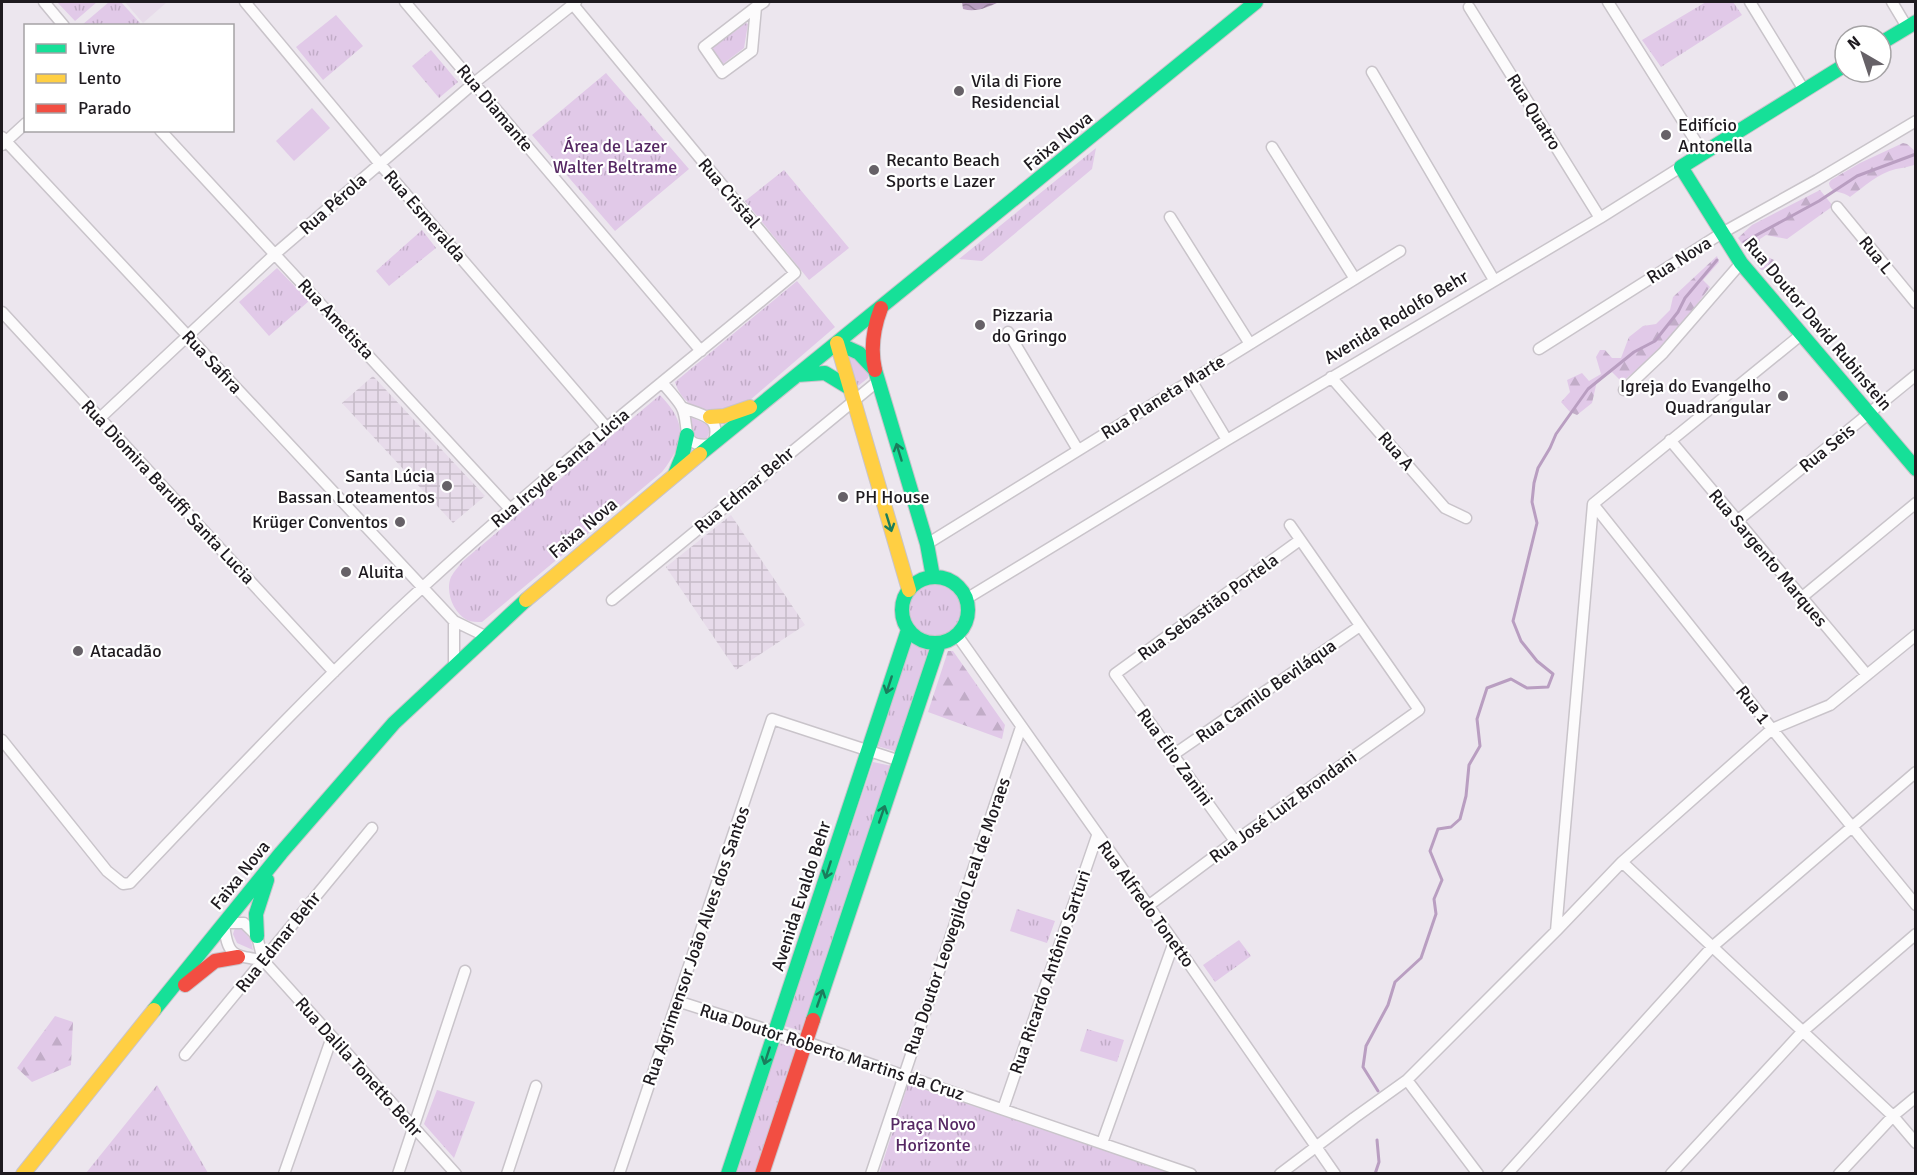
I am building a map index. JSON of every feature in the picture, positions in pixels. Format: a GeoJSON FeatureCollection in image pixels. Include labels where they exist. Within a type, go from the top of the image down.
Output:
{"type":"FeatureCollection","features":[{"type":"Feature","properties":{"kind":"main road","name":"Faixa Nova"},"geometry":{"type":"LineString","coordinates":[[24,1173],[272,864],[394,723],[454,664],[574,558],[674,475],[1256,2]]}},
{"type":"Feature","properties":{"kind":"main road"},"geometry":{"type":"LineString","coordinates":[[1893,35],[1911,24]]}},
{"type":"Feature","properties":{"kind":"main road","name":"Avenida Rodolfo Behr"},"geometry":{"type":"LineString","coordinates":[[1681,167],[1833,72]]}},
{"type":"Feature","properties":{"kind":"main road","name":"Rua Doutor David Rubinstein"},"geometry":{"type":"LineString","coordinates":[[1681,167],[1741,263],[1916,469]]}},
{"type":"Feature","properties":{"kind":"main road"},"geometry":{"type":"LineString","coordinates":[[880,308],[873,331],[871,356],[927,543],[933,577]]}},
{"type":"Feature","properties":{"kind":"main road"},"geometry":{"type":"LineString","coordinates":[[837,343],[859,354],[876,375]]}},
{"type":"Feature","properties":{"kind":"main road"},"geometry":{"type":"LineString","coordinates":[[837,343],[852,401],[909,590]]}},
{"type":"Feature","properties":{"kind":"main road"},"geometry":{"type":"LineString","coordinates":[[797,375],[825,373],[848,387]]}},
{"type":"Feature","properties":{"kind":"main road"},"geometry":{"type":"LineString","coordinates":[[710,417],[737,412],[763,403]]}},
{"type":"Feature","properties":{"kind":"main road"},"geometry":{"type":"LineString","coordinates":[[674,475],[682,457],[687,435]]}},
{"type":"Feature","properties":{"kind":"main road"},"geometry":{"type":"LineString","coordinates":[[933,577],[947,579],[959,587],[966,599],[968,612],[964,625],[957,635],[939,643],[927,643],[916,638],[908,630],[902,617],[902,603],[909,590],[919,581],[933,577]]}},
{"type":"Feature","properties":{"kind":"main road","name":"Avenida Evaldo Behr"},"geometry":{"type":"LineString","coordinates":[[728,1173],[908,630]]}},
{"type":"Feature","properties":{"kind":"main road"},"geometry":{"type":"LineString","coordinates":[[762,1173],[939,643]]}},
{"type":"Feature","properties":{"kind":"main road"},"geometry":{"type":"LineString","coordinates":[[257,936],[254,924],[255,912],[272,864]]}},
{"type":"Feature","properties":{"kind":"main road"},"geometry":{"type":"LineString","coordinates":[[163,999],[215,961],[238,957]]}},
{"type":"Feature","properties":{"kind":"street"},"geometry":{"type":"LineString","coordinates":[[44,2],[62,24]]}},
{"type":"Feature","properties":{"kind":"street","name":"Rua Esmeralda"},"geometry":{"type":"LineString","coordinates":[[245,2],[380,164],[607,428]]}},
{"type":"Feature","properties":{"kind":"street","name":"Rua Diamante"},"geometry":{"type":"LineString","coordinates":[[405,2],[701,351]]}},
{"type":"Feature","properties":{"kind":"street","name":"Rua Pérola"},"geometry":{"type":"LineString","coordinates":[[100,418],[275,254],[474,83],[573,2]]}},
{"type":"Feature","properties":{"kind":"street","name":"Rua Cristal"},"geometry":{"type":"LineString","coordinates":[[573,2],[795,273]]}},
{"type":"Feature","properties":{"kind":"street"},"geometry":{"type":"LineString","coordinates":[[1608,2],[1703,153]]}},
{"type":"Feature","properties":{"kind":"street"},"geometry":{"type":"LineString","coordinates":[[1750,2],[1803,90]]}},
{"type":"Feature","properties":{"kind":"street"},"geometry":{"type":"LineString","coordinates":[[1892,2],[1911,24]]}},
{"type":"Feature","properties":{"kind":"street"},"geometry":{"type":"LineString","coordinates":[[760,4],[752,51],[722,73],[704,47],[760,4]]}},
{"type":"Feature","properties":{"kind":"street","name":"Rua Quatro"},"geometry":{"type":"LineString","coordinates":[[1469,7],[1600,218]]}},
{"type":"Feature","properties":{"kind":"street"},"geometry":{"type":"LineString","coordinates":[[1372,72],[1494,280]]}},
{"type":"Feature","properties":{"kind":"street","name":"Rua Nova"},"geometry":{"type":"LineString","coordinates":[[1539,349],[1722,233],[1916,121]]}},
{"type":"Feature","properties":{"kind":"street"},"geometry":{"type":"LineString","coordinates":[[3,141],[24,125]]}},
{"type":"Feature","properties":{"kind":"street","name":"Rua Ametista"},"geometry":{"type":"LineString","coordinates":[[162,132],[510,508]]}},
{"type":"Feature","properties":{"kind":"street","name":"Rua Safira"},"geometry":{"type":"LineString","coordinates":[[3,141],[454,621]]}},
{"type":"Feature","properties":{"kind":"street"},"geometry":{"type":"LineString","coordinates":[[1272,147],[1355,279]]}},
{"type":"Feature","properties":{"kind":"street","name":"Avenida Rodolfo Behr"},"geometry":{"type":"LineString","coordinates":[[966,599],[1681,167]]}},
{"type":"Feature","properties":{"kind":"street","name":"Rua L"},"geometry":{"type":"LineString","coordinates":[[1837,207],[1916,303]]}},
{"type":"Feature","properties":{"kind":"street"},"geometry":{"type":"LineString","coordinates":[[1170,217],[1250,344]]}},
{"type":"Feature","properties":{"kind":"street","name":"Rua Planeta Marte"},"geometry":{"type":"LineString","coordinates":[[927,543],[1400,251]]}},
{"type":"Feature","properties":{"kind":"street"},"geometry":{"type":"LineString","coordinates":[[1624,390],[1663,353],[1741,263]]}},
{"type":"Feature","properties":{"kind":"street","name":"Rua Ircyde Santa Lúcia"},"geometry":{"type":"LineString","coordinates":[[2,740],[107,871],[123,884],[129,883],[334,672],[423,587],[510,508],[795,273]]}},
{"type":"Feature","properties":{"kind":"street","name":"Rua Diomira Baruffi Santa Lucia"},"geometry":{"type":"LineString","coordinates":[[2,312],[334,672]]}},
{"type":"Feature","properties":{"kind":"street"},"geometry":{"type":"LineString","coordinates":[[1008,332],[1078,450]]}},
{"type":"Feature","properties":{"kind":"street"},"geometry":{"type":"LineString","coordinates":[[1556,932],[1593,504],[1802,334]]}},
{"type":"Feature","properties":{"kind":"street","name":"Rua Edmar Behr"},"geometry":{"type":"LineString","coordinates":[[612,600],[852,401],[876,375]]}},
{"type":"Feature","properties":{"kind":"street","name":"Rua Seis"},"geometry":{"type":"LineString","coordinates":[[1737,521],[1916,375]]}},
{"type":"Feature","properties":{"kind":"street","name":"Rua A"},"geometry":{"type":"LineString","coordinates":[[1331,377],[1445,508],[1466,518]]}},
{"type":"Feature","properties":{"kind":"street"},"geometry":{"type":"LineString","coordinates":[[1191,380],[1227,440]]}},
{"type":"Feature","properties":{"kind":"street"},"geometry":{"type":"LineString","coordinates":[[662,382],[682,407],[687,435],[695,443],[713,444],[717,434],[710,417],[682,407]]}},
{"type":"Feature","properties":{"kind":"street","name":"Rua Sargento Marques"},"geometry":{"type":"LineString","coordinates":[[1671,440],[1867,675]]}},
{"type":"Feature","properties":{"kind":"street"},"geometry":{"type":"LineString","coordinates":[[1801,598],[1916,503]]}},
{"type":"Feature","properties":{"kind":"street","name":"Rua 1"},"geometry":{"type":"LineString","coordinates":[[1593,504],[1916,905]]}},
{"type":"Feature","properties":{"kind":"street"},"geometry":{"type":"LineString","coordinates":[[1290,525],[1360,626]]}},
{"type":"Feature","properties":{"kind":"street","name":"Rua Sebastião Portela"},"geometry":{"type":"LineString","coordinates":[[1115,674],[1300,540]]}},
{"type":"Feature","properties":{"kind":"street"},"geometry":{"type":"LineString","coordinates":[[454,664],[454,621],[485,636]]}},
{"type":"Feature","properties":{"kind":"street","name":"Rua José Luiz Brondani"},"geometry":{"type":"LineString","coordinates":[[1148,906],[1419,710],[1360,626]]}},
{"type":"Feature","properties":{"kind":"street","name":"Rua Camilo Beviláqua"},"geometry":{"type":"LineString","coordinates":[[1173,755],[1360,626]]}},
{"type":"Feature","properties":{"kind":"street","name":"Rua Alfredo Tonetto"},"geometry":{"type":"LineString","coordinates":[[957,635],[1335,1173]]}},
{"type":"Feature","properties":{"kind":"street"},"geometry":{"type":"LineString","coordinates":[[1280,1173],[1407,1080],[1556,932],[1622,862],[1772,729],[1830,705],[1916,635]]}},
{"type":"Feature","properties":{"kind":"street","name":"Rua Élio Zanini"},"geometry":{"type":"LineString","coordinates":[[1115,674],[1235,841]]}},
{"type":"Feature","properties":{"kind":"street","name":"Rua Agrimensor João Alves dos Santos"},"geometry":{"type":"LineString","coordinates":[[619,1173],[772,719],[868,752]]}},
{"type":"Feature","properties":{"kind":"street","name":"Rua Doutor Leovegildo Leal de Moraes"},"geometry":{"type":"LineString","coordinates":[[871,1173],[1021,727]]}},
{"type":"Feature","properties":{"kind":"street"},"geometry":{"type":"LineString","coordinates":[[868,752],[900,761]]}},
{"type":"Feature","properties":{"kind":"street"},"geometry":{"type":"LineString","coordinates":[[1507,1173],[1712,947],[1916,772]]}},
{"type":"Feature","properties":{"kind":"street","name":"Rua Edmar Behr"},"geometry":{"type":"LineString","coordinates":[[185,1055],[372,828]]}},
{"type":"Feature","properties":{"kind":"street","name":"Rua Ricardo Antônio Sarturi"},"geometry":{"type":"LineString","coordinates":[[1003,1109],[1097,836]]}},
{"type":"Feature","properties":{"kind":"street"},"geometry":{"type":"LineString","coordinates":[[1622,862],[1893,1116],[1916,1143]]}},
{"type":"Feature","properties":{"kind":"street"},"geometry":{"type":"LineString","coordinates":[[224,923],[244,923],[257,936],[263,960],[238,957],[231,951],[227,943],[224,923]]}},
{"type":"Feature","properties":{"kind":"street"},"geometry":{"type":"LineString","coordinates":[[1671,1173],[1802,1032],[1916,934]]}},
{"type":"Feature","properties":{"kind":"street"},"geometry":{"type":"LineString","coordinates":[[1102,1143],[1174,942]]}},
{"type":"Feature","properties":{"kind":"street","name":"Rua Dalila Tonetto Behr"},"geometry":{"type":"LineString","coordinates":[[263,960],[456,1173]]}},
{"type":"Feature","properties":{"kind":"street"},"geometry":{"type":"LineString","coordinates":[[398,1173],[465,971]]}},
{"type":"Feature","properties":{"kind":"street","name":"Rua Doutor Roberto Martins da Cruz"},"geometry":{"type":"LineString","coordinates":[[677,1001],[806,1042],[1191,1173]]}},
{"type":"Feature","properties":{"kind":"street"},"geometry":{"type":"LineString","coordinates":[[284,1173],[332,1037]]}},
{"type":"Feature","properties":{"kind":"street"},"geometry":{"type":"LineString","coordinates":[[1407,1080],[1478,1173]]}},
{"type":"Feature","properties":{"kind":"street"},"geometry":{"type":"LineString","coordinates":[[507,1173],[536,1086]]}},
{"type":"Feature","properties":{"kind":"street"},"geometry":{"type":"LineString","coordinates":[[1839,1173],[1893,1116],[1916,1097]]}},
{"type":"Feature","properties":{"kind":"shaded area"},"geometry":{"type":"Polygon","coordinates":[[[125,2],[167,2],[143,23],[125,2]]]}},
{"type":"Feature","properties":{"kind":"shaded area"},"geometry":{"type":"Polygon","coordinates":[[[373,376],[485,496],[453,523],[342,403],[373,376]]]}},
{"type":"Feature","properties":{"kind":"shaded area"},"geometry":{"type":"Polygon","coordinates":[[[731,515],[805,625],[736,670],[666,567],[731,515]]]}},
{"type":"Feature","properties":{"kind":"green space"},"geometry":{"type":"Polygon","coordinates":[[[57,2],[97,2],[75,21],[57,2]]]}},
{"type":"Feature","properties":{"kind":"green space"},"geometry":{"type":"Polygon","coordinates":[[[109,2],[121,2],[140,23],[139,24],[83,24],[109,2]]]}},
{"type":"Feature","properties":{"kind":"green space"},"geometry":{"type":"Polygon","coordinates":[[[1706,2],[1733,2],[1742,15],[1661,67],[1642,40],[1706,2]]]}},
{"type":"Feature","properties":{"kind":"green space"},"geometry":{"type":"Polygon","coordinates":[[[336,15],[363,46],[323,80],[296,47],[336,15]]]}},
{"type":"Feature","properties":{"kind":"green space"},"geometry":{"type":"Polygon","coordinates":[[[746,23],[748,24],[744,48],[723,64],[711,49],[746,23]]]}},
{"type":"Feature","properties":{"kind":"green space"},"geometry":{"type":"Polygon","coordinates":[[[431,50],[458,82],[439,98],[412,66],[431,50]]]}},
{"type":"Feature","properties":{"kind":"green space","name":"Área de Lazer Walter Beltrame"},"geometry":{"type":"Polygon","coordinates":[[[606,73],[689,169],[615,231],[532,135],[606,73]]]}},
{"type":"Feature","properties":{"kind":"green space"},"geometry":{"type":"Polygon","coordinates":[[[312,108],[330,128],[294,161],[276,141],[312,108]]]}},
{"type":"Feature","properties":{"kind":"green space"},"geometry":{"type":"Polygon","coordinates":[[[1903,143],[1915,151],[1914,165],[1883,174],[1850,197],[1830,187],[1831,180],[1860,163],[1903,143]]]}},
{"type":"Feature","properties":{"kind":"green space"},"geometry":{"type":"Polygon","coordinates":[[[1096,148],[1092,169],[982,261],[959,259],[1096,148]]]}},
{"type":"Feature","properties":{"kind":"green space"},"geometry":{"type":"Polygon","coordinates":[[[784,170],[849,248],[809,280],[745,201],[784,170]]]}},
{"type":"Feature","properties":{"kind":"green space"},"geometry":{"type":"Polygon","coordinates":[[[1820,190],[1833,206],[1787,239],[1766,235],[1760,239],[1759,249],[1764,255],[1774,260],[1764,270],[1761,270],[1738,238],[1752,225],[1820,190]]]}},
{"type":"Feature","properties":{"kind":"green space"},"geometry":{"type":"Polygon","coordinates":[[[422,230],[436,248],[389,286],[376,271],[422,230]]]}},
{"type":"Feature","properties":{"kind":"green space"},"geometry":{"type":"Polygon","coordinates":[[[1717,256],[1719,262],[1703,280],[1710,287],[1667,344],[1622,382],[1612,372],[1597,381],[1592,403],[1577,415],[1570,412],[1561,402],[1570,392],[1567,380],[1582,373],[1589,381],[1601,374],[1596,357],[1600,350],[1605,350],[1612,358],[1621,358],[1629,337],[1643,326],[1656,324],[1670,310],[1673,297],[1717,256]]]}},
{"type":"Feature","properties":{"kind":"green space"},"geometry":{"type":"Polygon","coordinates":[[[277,268],[309,301],[269,336],[239,302],[277,268]]]}},
{"type":"Feature","properties":{"kind":"green space"},"geometry":{"type":"Polygon","coordinates":[[[797,281],[835,327],[749,401],[727,409],[716,410],[706,410],[687,402],[675,382],[797,281]]]}},
{"type":"Feature","properties":{"kind":"green space"},"geometry":{"type":"Polygon","coordinates":[[[849,352],[868,373],[868,378],[858,386],[853,383],[846,354],[849,352]]]}},
{"type":"Feature","properties":{"kind":"green space"},"geometry":{"type":"Polygon","coordinates":[[[660,395],[675,414],[680,432],[676,451],[662,472],[482,622],[470,621],[462,617],[451,601],[449,583],[463,561],[660,395]]]}},
{"type":"Feature","properties":{"kind":"green space"},"geometry":{"type":"Polygon","coordinates":[[[687,415],[708,425],[710,430],[707,438],[694,435],[687,415]]]}},
{"type":"Feature","properties":{"kind":"green space"},"geometry":{"type":"Polygon","coordinates":[[[935,584],[945,586],[953,592],[959,600],[961,610],[959,620],[953,628],[945,634],[935,636],[925,634],[917,628],[911,620],[909,610],[911,600],[917,592],[925,586],[935,584]]]}},
{"type":"Feature","properties":{"kind":"green space"},"geometry":{"type":"Polygon","coordinates":[[[911,644],[930,650],[898,752],[877,746],[911,644]]]}},
{"type":"Feature","properties":{"kind":"green space"},"geometry":{"type":"Polygon","coordinates":[[[948,651],[953,651],[1005,725],[1002,739],[928,712],[948,651]]]}},
{"type":"Feature","properties":{"kind":"green space"},"geometry":{"type":"Polygon","coordinates":[[[873,762],[892,766],[802,1031],[784,1026],[873,762]]]}},
{"type":"Feature","properties":{"kind":"green space"},"geometry":{"type":"Polygon","coordinates":[[[1017,909],[1055,921],[1047,943],[1010,931],[1017,909]]]}},
{"type":"Feature","properties":{"kind":"green space"},"geometry":{"type":"Polygon","coordinates":[[[235,928],[242,929],[251,940],[253,950],[237,943],[233,934],[235,928]]]}},
{"type":"Feature","properties":{"kind":"green space"},"geometry":{"type":"Polygon","coordinates":[[[1239,940],[1251,956],[1215,982],[1203,965],[1239,940]]]}},
{"type":"Feature","properties":{"kind":"green space"},"geometry":{"type":"Polygon","coordinates":[[[55,1016],[73,1022],[71,1065],[32,1082],[17,1068],[55,1016]]]}},
{"type":"Feature","properties":{"kind":"green space"},"geometry":{"type":"Polygon","coordinates":[[[1087,1029],[1124,1040],[1117,1062],[1080,1051],[1087,1029]]]}},
{"type":"Feature","properties":{"kind":"green space"},"geometry":{"type":"Polygon","coordinates":[[[778,1043],[797,1047],[755,1173],[735,1174],[778,1043]]]}},
{"type":"Feature","properties":{"kind":"green space","name":"Praça Novo Horizonte"},"geometry":{"type":"Polygon","coordinates":[[[908,1084],[1172,1173],[879,1174],[908,1084]]]}},
{"type":"Feature","properties":{"kind":"green space"},"geometry":{"type":"Polygon","coordinates":[[[157,1085],[208,1173],[86,1173],[157,1085]]]}},
{"type":"Feature","properties":{"kind":"green space"},"geometry":{"type":"Polygon","coordinates":[[[437,1090],[475,1102],[454,1158],[424,1124],[437,1090]]]}},
{"type":"Feature","properties":{"kind":"water"},"geometry":{"type":"Polygon","coordinates":[[[962,2],[999,2],[973,10],[963,9],[962,2]]]}},
{"type":"Feature","properties":{"kind":"waterway"},"geometry":{"type":"LineString","coordinates":[[1744,242],[1819,201],[1857,176],[1916,154]]}},
{"type":"Feature","properties":{"kind":"waterway"},"geometry":{"type":"LineString","coordinates":[[1378,1091],[1363,1067],[1366,1046],[1388,1005],[1395,982],[1421,958],[1436,914],[1434,899],[1442,880],[1430,851],[1438,829],[1451,827],[1460,819],[1466,796],[1469,765],[1480,746],[1477,719],[1487,688],[1511,679],[1527,688],[1548,687],[1553,674],[1537,661],[1521,641],[1513,621],[1537,523],[1532,502],[1538,468],[1556,434],[1588,389],[1634,352],[1655,341],[1678,312],[1685,298],[1717,260]]}},
{"type":"Feature","properties":{"kind":"waterway"},"geometry":{"type":"LineString","coordinates":[[1375,1174],[1379,1162],[1377,1140]]}},
{"type":"Feature","properties":{"kind":"traffic: fast"},"geometry":{"type":"LineString","coordinates":[[700,454],[1256,2]]}},
{"type":"Feature","properties":{"kind":"traffic: fast"},"geometry":{"type":"LineString","coordinates":[[1893,36],[1916,22]]}},
{"type":"Feature","properties":{"kind":"traffic: fast"},"geometry":{"type":"LineString","coordinates":[[1833,72],[1681,167],[1741,263],[1916,469]]}},
{"type":"Feature","properties":{"kind":"traffic: fast"},"geometry":{"type":"LineString","coordinates":[[837,343],[859,353],[875,370],[927,544],[933,577]]}},
{"type":"Feature","properties":{"kind":"traffic: fast"},"geometry":{"type":"LineString","coordinates":[[797,375],[825,373],[848,387]]}},
{"type":"Feature","properties":{"kind":"traffic: fast"},"geometry":{"type":"LineString","coordinates":[[675,474],[687,435]]}},
{"type":"Feature","properties":{"kind":"traffic: fast"},"geometry":{"type":"LineString","coordinates":[[935,577],[948,580],[958,587],[965,597],[968,610],[965,623],[958,633],[948,640],[935,643],[922,640],[912,633],[905,623],[902,610],[905,597],[912,587],[922,580],[935,577]]}},
{"type":"Feature","properties":{"kind":"traffic: fast"},"geometry":{"type":"LineString","coordinates":[[154,1010],[281,853],[394,723],[526,600]]}},
{"type":"Feature","properties":{"kind":"traffic: fast"},"geometry":{"type":"LineString","coordinates":[[728,1174],[908,630]]}},
{"type":"Feature","properties":{"kind":"traffic: fast"},"geometry":{"type":"LineString","coordinates":[[813,1020],[939,643]]}},
{"type":"Feature","properties":{"kind":"traffic: fast"},"geometry":{"type":"LineString","coordinates":[[257,936],[256,914],[267,880]]}},
{"type":"Feature","properties":{"kind":"traffic: slow"},"geometry":{"type":"LineString","coordinates":[[837,343],[909,590]]}},
{"type":"Feature","properties":{"kind":"traffic: slow"},"geometry":{"type":"LineString","coordinates":[[710,417],[724,416],[750,407]]}},
{"type":"Feature","properties":{"kind":"traffic: slow"},"geometry":{"type":"LineString","coordinates":[[526,600],[700,454]]}},
{"type":"Feature","properties":{"kind":"traffic: slow"},"geometry":{"type":"LineString","coordinates":[[23,1174],[154,1010]]}},
{"type":"Feature","properties":{"kind":"traffic: jam"},"geometry":{"type":"LineString","coordinates":[[875,370],[873,339],[881,308]]}},
{"type":"Feature","properties":{"kind":"traffic: jam"},"geometry":{"type":"LineString","coordinates":[[185,985],[215,961],[238,957]]}},
{"type":"Feature","properties":{"kind":"traffic: jam"},"geometry":{"type":"LineString","coordinates":[[762,1174],[813,1020]]}},
{"type":"Feature","properties":{"kind":"place","name":"Vila di Fiore Residencial"},"geometry":{"type":"Point","coordinates":[959,91]}},
{"type":"Feature","properties":{"kind":"place","name":"Edifício Antonella"},"geometry":{"type":"Point","coordinates":[1666,135]}},
{"type":"Feature","properties":{"kind":"place","name":"Recanto Beach Sports e Lazer"},"geometry":{"type":"Point","coordinates":[874,170]}},
{"type":"Feature","properties":{"kind":"place","name":"Pizzaria do Gringo"},"geometry":{"type":"Point","coordinates":[980,325]}},
{"type":"Feature","properties":{"kind":"place","name":"Igreja do Evangelho Quadrangular"},"geometry":{"type":"Point","coordinates":[1783,396]}},
{"type":"Feature","properties":{"kind":"place","name":"Santa Lúcia Bassan Loteamentos"},"geometry":{"type":"Point","coordinates":[447,486]}},
{"type":"Feature","properties":{"kind":"place","name":"PH House"},"geometry":{"type":"Point","coordinates":[843,497]}},
{"type":"Feature","properties":{"kind":"place","name":"Krüger Conventos"},"geometry":{"type":"Point","coordinates":[400,522]}},
{"type":"Feature","properties":{"kind":"place","name":"Aluita"},"geometry":{"type":"Point","coordinates":[346,572]}},
{"type":"Feature","properties":{"kind":"place","name":"Atacadão"},"geometry":{"type":"Point","coordinates":[78,651]}}]}
